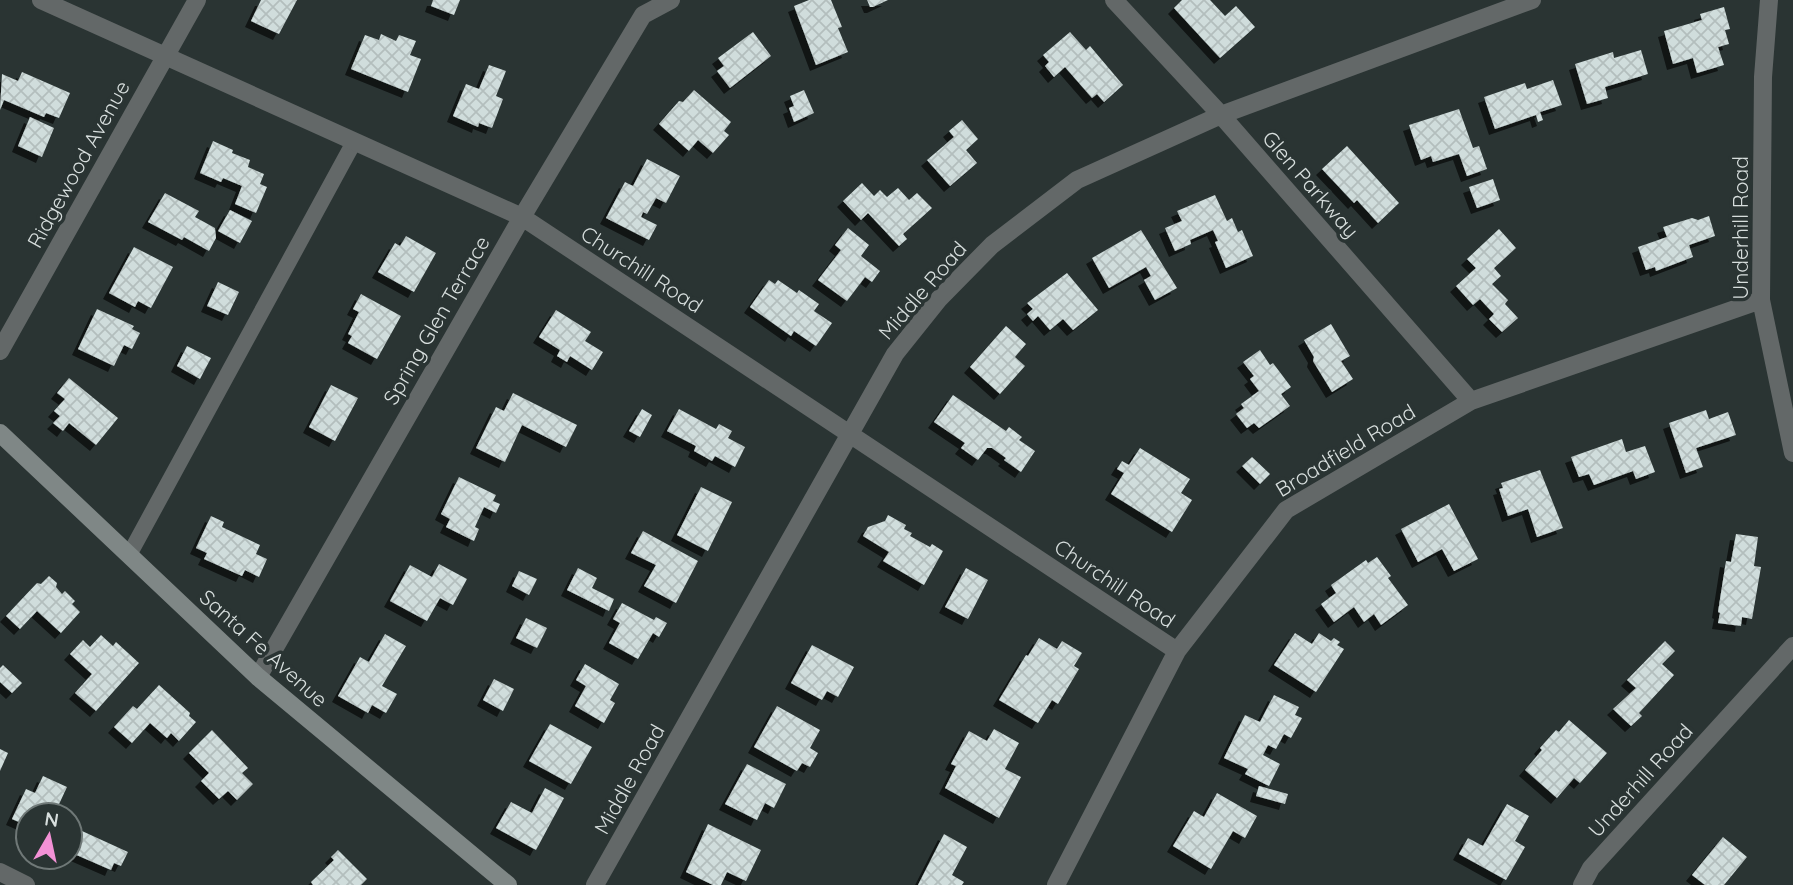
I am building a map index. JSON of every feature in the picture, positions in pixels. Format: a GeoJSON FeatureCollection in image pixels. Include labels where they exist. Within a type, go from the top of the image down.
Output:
{"type":"FeatureCollection","features":[{"type":"Feature","properties":{"kind":"main road","name":"Santa Fe Avenue"},"geometry":{"type":"LineString","coordinates":[[0,433],[258,677],[508,885]]}},
{"type":"Feature","properties":{"kind":"street","name":"Churchill Road"},"geometry":{"type":"LineString","coordinates":[[41,0],[522,217],[1177,651]]}},
{"type":"Feature","properties":{"kind":"street","name":"Ridgewood Avenue"},"geometry":{"type":"LineString","coordinates":[[0,351],[197,0]]}},
{"type":"Feature","properties":{"kind":"street","name":"Spring Glen Terrace"},"geometry":{"type":"LineString","coordinates":[[258,677],[522,217],[643,15],[671,0]]}},
{"type":"Feature","properties":{"kind":"street","name":"Glen Parkway"},"geometry":{"type":"LineString","coordinates":[[1114,0],[1221,114],[1471,401]]}},
{"type":"Feature","properties":{"kind":"street","name":"Middle Road"},"geometry":{"type":"LineString","coordinates":[[595,885],[895,354],[939,299],[992,245],[1077,180],[1221,114],[1532,0]]}},
{"type":"Feature","properties":{"kind":"street","name":"Underhill Road"},"geometry":{"type":"LineString","coordinates":[[1769,0],[1763,78],[1760,300],[1793,453]]}},
{"type":"Feature","properties":{"kind":"street","name":"Broadfield Road"},"geometry":{"type":"LineString","coordinates":[[1056,885],[1177,651],[1286,510],[1471,401],[1760,300]]}},
{"type":"Feature","properties":{"kind":"street","name":"Underhill Road"},"geometry":{"type":"LineString","coordinates":[[1582,885],[1591,868],[1793,646]]}},
{"type":"Feature","properties":{"kind":"street"},"geometry":{"type":"LineString","coordinates":[[0,872],[26,885]]}},
{"type":"Feature","properties":{"kind":"lane"},"geometry":{"type":"LineString","coordinates":[[129,555],[354,142]]}},
{"type":"Feature","properties":{"kind":"building"},"geometry":{"type":"Polygon","coordinates":[[[261,0],[297,0],[279,34],[251,21],[261,0]]]}},
{"type":"Feature","properties":{"kind":"building"},"geometry":{"type":"Polygon","coordinates":[[[433,0],[460,0],[454,15],[431,6],[433,0]]]}},
{"type":"Feature","properties":{"kind":"building"},"geometry":{"type":"Polygon","coordinates":[[[809,0],[831,0],[848,52],[816,65],[794,6],[809,0]]]}},
{"type":"Feature","properties":{"kind":"building"},"geometry":{"type":"Polygon","coordinates":[[[867,0],[888,0],[870,7],[867,0]]]}},
{"type":"Feature","properties":{"kind":"building"},"geometry":{"type":"Polygon","coordinates":[[[1182,0],[1210,0],[1225,16],[1236,6],[1255,27],[1220,58],[1174,8],[1182,0]]]}},
{"type":"Feature","properties":{"kind":"building"},"geometry":{"type":"Polygon","coordinates":[[[1724,7],[1730,29],[1725,30],[1729,44],[1718,47],[1724,65],[1697,73],[1693,58],[1673,64],[1664,31],[1702,20],[1700,14],[1724,7]]]}},
{"type":"Feature","properties":{"kind":"building"},"geometry":{"type":"Polygon","coordinates":[[[753,32],[771,56],[730,88],[717,71],[724,66],[718,58],[753,32]]]}},
{"type":"Feature","properties":{"kind":"building"},"geometry":{"type":"Polygon","coordinates":[[[1070,32],[1086,50],[1090,46],[1123,85],[1104,102],[1097,94],[1092,98],[1065,67],[1054,77],[1045,66],[1049,62],[1043,55],[1070,32]]]}},
{"type":"Feature","properties":{"kind":"building"},"geometry":{"type":"Polygon","coordinates":[[[381,34],[396,41],[399,35],[416,41],[410,55],[421,59],[408,92],[351,69],[365,35],[379,40],[381,34]]]}},
{"type":"Feature","properties":{"kind":"building"},"geometry":{"type":"Polygon","coordinates":[[[1641,50],[1648,74],[1605,87],[1608,98],[1587,104],[1575,64],[1613,52],[1614,58],[1641,50]]]}},
{"type":"Feature","properties":{"kind":"building"},"geometry":{"type":"Polygon","coordinates":[[[489,65],[506,71],[496,96],[503,99],[492,128],[479,123],[478,127],[453,116],[466,84],[479,89],[489,65]]]}},
{"type":"Feature","properties":{"kind":"building"},"geometry":{"type":"Polygon","coordinates":[[[22,72],[70,93],[59,118],[46,113],[44,117],[4,100],[0,110],[2,74],[18,81],[22,72]]]}},
{"type":"Feature","properties":{"kind":"building"},"geometry":{"type":"Polygon","coordinates":[[[1553,80],[1562,105],[1540,112],[1543,120],[1538,122],[1536,115],[1495,129],[1484,97],[1525,83],[1527,89],[1553,80]]]}},
{"type":"Feature","properties":{"kind":"building"},"geometry":{"type":"Polygon","coordinates":[[[694,90],[731,122],[724,131],[729,135],[713,153],[698,140],[689,151],[659,124],[679,101],[683,102],[694,90]]]}},
{"type":"Feature","properties":{"kind":"building"},"geometry":{"type":"Polygon","coordinates":[[[804,90],[814,113],[794,122],[789,108],[794,106],[790,96],[804,90]]]}},
{"type":"Feature","properties":{"kind":"building"},"geometry":{"type":"Polygon","coordinates":[[[1459,109],[1473,148],[1479,146],[1487,169],[1467,176],[1459,154],[1433,162],[1431,156],[1421,160],[1409,125],[1459,109]]]}},
{"type":"Feature","properties":{"kind":"building"},"geometry":{"type":"Polygon","coordinates":[[[30,117],[54,128],[42,157],[18,146],[30,117]]]}},
{"type":"Feature","properties":{"kind":"building"},"geometry":{"type":"Polygon","coordinates":[[[962,120],[978,139],[966,150],[977,163],[950,186],[927,160],[954,137],[949,131],[962,120]]]}},
{"type":"Feature","properties":{"kind":"building"},"geometry":{"type":"Polygon","coordinates":[[[213,141],[250,160],[248,167],[264,174],[260,184],[267,187],[256,213],[235,204],[242,186],[223,178],[221,182],[200,173],[213,141]]]}},
{"type":"Feature","properties":{"kind":"building"},"geometry":{"type":"Polygon","coordinates":[[[1347,146],[1399,203],[1378,223],[1357,200],[1354,203],[1322,169],[1347,146]]]}},
{"type":"Feature","properties":{"kind":"building"},"geometry":{"type":"Polygon","coordinates":[[[647,159],[680,176],[666,203],[656,198],[647,214],[643,212],[641,217],[657,225],[649,240],[606,218],[625,182],[633,186],[647,159]]]}},
{"type":"Feature","properties":{"kind":"building"},"geometry":{"type":"Polygon","coordinates":[[[1493,179],[1500,200],[1477,208],[1469,187],[1493,179]]]}},
{"type":"Feature","properties":{"kind":"building"},"geometry":{"type":"Polygon","coordinates":[[[862,183],[874,196],[880,190],[887,197],[898,188],[909,200],[917,193],[932,208],[903,234],[907,239],[899,246],[868,213],[861,220],[843,201],[862,183]]]}},
{"type":"Feature","properties":{"kind":"building"},"geometry":{"type":"Polygon","coordinates":[[[165,193],[199,211],[195,217],[215,228],[216,238],[209,251],[148,222],[165,193]]]}},
{"type":"Feature","properties":{"kind":"building"},"geometry":{"type":"Polygon","coordinates":[[[1215,195],[1227,221],[1232,218],[1238,232],[1242,230],[1253,256],[1226,268],[1213,230],[1190,240],[1191,244],[1175,251],[1165,228],[1182,221],[1177,211],[1215,195]]]}},
{"type":"Feature","properties":{"kind":"building"},"geometry":{"type":"Polygon","coordinates":[[[230,210],[252,221],[240,243],[218,231],[230,210]]]}},
{"type":"Feature","properties":{"kind":"building"},"geometry":{"type":"Polygon","coordinates":[[[1709,216],[1715,236],[1689,245],[1693,257],[1656,271],[1655,267],[1646,270],[1638,247],[1667,237],[1663,227],[1709,216]]]}},
{"type":"Feature","properties":{"kind":"building"},"geometry":{"type":"Polygon","coordinates":[[[848,228],[869,245],[861,256],[880,271],[872,282],[865,277],[847,301],[818,280],[841,250],[835,245],[848,228]]]}},
{"type":"Feature","properties":{"kind":"building"},"geometry":{"type":"Polygon","coordinates":[[[1499,229],[1516,248],[1494,268],[1501,276],[1492,284],[1508,300],[1505,304],[1518,318],[1502,332],[1489,319],[1494,314],[1480,299],[1473,305],[1456,286],[1476,268],[1467,259],[1499,229]]]}},
{"type":"Feature","properties":{"kind":"building"},"geometry":{"type":"Polygon","coordinates":[[[1141,230],[1177,288],[1155,300],[1144,280],[1151,276],[1146,267],[1109,288],[1092,258],[1141,230]]]}},
{"type":"Feature","properties":{"kind":"building"},"geometry":{"type":"Polygon","coordinates":[[[406,236],[436,253],[414,292],[378,272],[395,243],[400,246],[406,236]]]}},
{"type":"Feature","properties":{"kind":"building"},"geometry":{"type":"Polygon","coordinates":[[[134,247],[173,267],[151,308],[138,301],[135,307],[109,293],[134,247]]]}},
{"type":"Feature","properties":{"kind":"building"},"geometry":{"type":"Polygon","coordinates":[[[1067,273],[1098,310],[1073,330],[1063,319],[1050,330],[1038,316],[1033,321],[1027,314],[1033,309],[1027,303],[1067,273]]]}},
{"type":"Feature","properties":{"kind":"building"},"geometry":{"type":"Polygon","coordinates":[[[769,280],[775,284],[778,280],[797,293],[799,290],[819,304],[814,311],[832,323],[816,346],[794,331],[791,336],[750,307],[769,280]]]}},
{"type":"Feature","properties":{"kind":"building"},"geometry":{"type":"Polygon","coordinates":[[[218,282],[239,292],[228,315],[207,306],[218,282]]]}},
{"type":"Feature","properties":{"kind":"building"},"geometry":{"type":"Polygon","coordinates":[[[361,294],[401,316],[377,359],[348,343],[352,336],[348,334],[359,312],[353,309],[361,294]]]}},
{"type":"Feature","properties":{"kind":"building"},"geometry":{"type":"Polygon","coordinates":[[[97,309],[134,326],[132,329],[140,333],[132,349],[124,345],[114,366],[78,349],[97,309]]]}},
{"type":"Feature","properties":{"kind":"building"},"geometry":{"type":"Polygon","coordinates":[[[556,310],[591,332],[585,341],[603,352],[592,370],[570,356],[567,362],[557,356],[560,350],[539,337],[556,310]]]}},
{"type":"Feature","properties":{"kind":"building"},"geometry":{"type":"Polygon","coordinates":[[[1331,324],[1350,356],[1341,361],[1353,379],[1332,392],[1304,340],[1331,324]]]}},
{"type":"Feature","properties":{"kind":"building"},"geometry":{"type":"Polygon","coordinates":[[[1006,326],[1026,344],[1015,357],[1025,366],[1000,394],[970,367],[1006,326]]]}},
{"type":"Feature","properties":{"kind":"building"},"geometry":{"type":"Polygon","coordinates":[[[187,346],[211,358],[200,379],[177,366],[187,346]]]}},
{"type":"Feature","properties":{"kind":"building"},"geometry":{"type":"Polygon","coordinates":[[[1260,350],[1291,387],[1281,394],[1290,406],[1259,428],[1254,423],[1247,428],[1236,414],[1244,408],[1241,404],[1259,391],[1250,379],[1254,376],[1243,362],[1260,350]]]}},
{"type":"Feature","properties":{"kind":"building"},"geometry":{"type":"Polygon","coordinates":[[[69,378],[118,418],[96,445],[69,423],[63,431],[53,423],[60,416],[54,411],[65,399],[57,393],[69,378]]]}},
{"type":"Feature","properties":{"kind":"building"},"geometry":{"type":"Polygon","coordinates":[[[331,385],[358,398],[335,441],[309,427],[331,385]]]}},
{"type":"Feature","properties":{"kind":"building"},"geometry":{"type":"Polygon","coordinates":[[[513,393],[577,425],[566,447],[522,425],[505,462],[476,448],[496,407],[504,411],[513,393]]]}},
{"type":"Feature","properties":{"kind":"building"},"geometry":{"type":"Polygon","coordinates":[[[953,395],[1006,431],[1009,427],[1022,437],[1019,440],[1035,451],[1021,472],[992,448],[987,448],[978,460],[961,448],[965,443],[934,422],[953,395]]]}},
{"type":"Feature","properties":{"kind":"building"},"geometry":{"type":"Polygon","coordinates":[[[642,409],[652,415],[640,437],[629,431],[642,409]]]}},
{"type":"Feature","properties":{"kind":"building"},"geometry":{"type":"Polygon","coordinates":[[[679,409],[716,429],[719,424],[732,431],[728,438],[745,447],[735,467],[715,456],[712,461],[694,451],[696,446],[667,431],[679,409]]]}},
{"type":"Feature","properties":{"kind":"building"},"geometry":{"type":"Polygon","coordinates":[[[1706,410],[1709,419],[1728,412],[1736,435],[1696,448],[1703,467],[1686,473],[1669,423],[1706,410]]]}},
{"type":"Feature","properties":{"kind":"building"},"geometry":{"type":"Polygon","coordinates":[[[1622,439],[1626,452],[1645,446],[1655,472],[1636,479],[1633,471],[1594,485],[1589,474],[1579,477],[1571,457],[1622,439]]]}},
{"type":"Feature","properties":{"kind":"building"},"geometry":{"type":"Polygon","coordinates":[[[1140,448],[1190,479],[1181,493],[1192,500],[1172,532],[1111,494],[1124,473],[1117,469],[1122,461],[1129,465],[1140,448]]]}},
{"type":"Feature","properties":{"kind":"building"},"geometry":{"type":"Polygon","coordinates":[[[1252,457],[1270,474],[1260,484],[1242,466],[1252,457]]]}},
{"type":"Feature","properties":{"kind":"building"},"geometry":{"type":"Polygon","coordinates":[[[1540,470],[1563,528],[1537,537],[1528,509],[1508,516],[1499,489],[1503,488],[1501,483],[1540,470]]]}},
{"type":"Feature","properties":{"kind":"building"},"geometry":{"type":"Polygon","coordinates":[[[459,477],[496,495],[493,501],[500,504],[496,513],[484,507],[475,527],[479,529],[474,541],[446,527],[450,519],[441,514],[459,477]]]}},
{"type":"Feature","properties":{"kind":"building"},"geometry":{"type":"Polygon","coordinates":[[[701,487],[732,502],[708,551],[677,535],[701,487]]]}},
{"type":"Feature","properties":{"kind":"building"},"geometry":{"type":"Polygon","coordinates":[[[1449,504],[1478,559],[1454,571],[1442,549],[1418,562],[1401,529],[1449,504]]]}},
{"type":"Feature","properties":{"kind":"building"},"geometry":{"type":"Polygon","coordinates":[[[888,515],[906,525],[904,529],[912,533],[910,536],[943,551],[924,585],[883,561],[889,552],[863,536],[868,527],[885,521],[888,515]]]}},
{"type":"Feature","properties":{"kind":"building"},"geometry":{"type":"Polygon","coordinates":[[[211,516],[224,522],[222,527],[260,545],[256,554],[267,559],[259,577],[245,570],[242,576],[204,559],[207,553],[196,548],[211,516]]]}},
{"type":"Feature","properties":{"kind":"building"},"geometry":{"type":"Polygon","coordinates":[[[643,531],[698,561],[676,603],[644,586],[656,565],[631,553],[643,531]]]}},
{"type":"Feature","properties":{"kind":"building"},"geometry":{"type":"Polygon","coordinates":[[[1736,534],[1758,537],[1754,566],[1761,567],[1752,619],[1742,617],[1741,626],[1718,623],[1726,561],[1731,562],[1736,534]]]}},
{"type":"Feature","properties":{"kind":"building"},"geometry":{"type":"Polygon","coordinates":[[[1377,557],[1391,576],[1388,578],[1408,605],[1381,625],[1374,614],[1364,622],[1354,607],[1334,622],[1321,604],[1336,593],[1331,585],[1366,560],[1368,563],[1377,557]]]}},
{"type":"Feature","properties":{"kind":"building"},"geometry":{"type":"Polygon","coordinates":[[[439,564],[467,579],[453,605],[440,598],[427,621],[390,601],[410,565],[432,577],[439,564]]]}},
{"type":"Feature","properties":{"kind":"building"},"geometry":{"type":"Polygon","coordinates":[[[578,568],[597,578],[592,588],[614,599],[609,611],[567,590],[578,568]]]}},
{"type":"Feature","properties":{"kind":"building"},"geometry":{"type":"Polygon","coordinates":[[[966,568],[988,580],[968,619],[945,607],[966,568]]]}},
{"type":"Feature","properties":{"kind":"building"},"geometry":{"type":"Polygon","coordinates":[[[519,571],[537,579],[529,595],[512,586],[519,571]]]}},
{"type":"Feature","properties":{"kind":"building"},"geometry":{"type":"Polygon","coordinates":[[[49,576],[57,583],[56,587],[62,594],[65,591],[75,601],[72,604],[80,612],[61,633],[37,611],[20,629],[6,616],[37,583],[41,584],[49,576]]]}},
{"type":"Feature","properties":{"kind":"building"},"geometry":{"type":"Polygon","coordinates":[[[622,603],[654,620],[656,617],[667,623],[659,637],[653,633],[638,659],[609,643],[620,623],[613,619],[622,603]]]}},
{"type":"Feature","properties":{"kind":"building"},"geometry":{"type":"Polygon","coordinates":[[[526,618],[547,628],[537,648],[516,638],[526,618]]]}},
{"type":"Feature","properties":{"kind":"building"},"geometry":{"type":"Polygon","coordinates":[[[1295,633],[1312,644],[1319,633],[1331,641],[1334,638],[1340,642],[1337,645],[1344,649],[1316,692],[1274,665],[1295,633]]]}},
{"type":"Feature","properties":{"kind":"building"},"geometry":{"type":"Polygon","coordinates":[[[385,634],[406,646],[382,686],[397,694],[386,713],[372,705],[368,713],[338,696],[360,657],[369,662],[385,634]]]}},
{"type":"Feature","properties":{"kind":"building"},"geometry":{"type":"Polygon","coordinates":[[[101,635],[113,646],[116,642],[139,663],[96,711],[75,693],[92,674],[70,654],[83,640],[90,647],[101,635]]]}},
{"type":"Feature","properties":{"kind":"building"},"geometry":{"type":"Polygon","coordinates":[[[1039,638],[1057,649],[1062,641],[1082,653],[1074,666],[1079,669],[1058,704],[1052,700],[1038,723],[999,700],[1039,638]]]}},
{"type":"Feature","properties":{"kind":"building"},"geometry":{"type":"Polygon","coordinates":[[[1665,641],[1675,651],[1662,664],[1674,675],[1639,713],[1642,716],[1631,726],[1613,709],[1636,688],[1627,680],[1665,641]]]}},
{"type":"Feature","properties":{"kind":"building"},"geometry":{"type":"Polygon","coordinates":[[[812,645],[854,667],[838,697],[827,691],[822,700],[791,683],[812,645]]]}},
{"type":"Feature","properties":{"kind":"building"},"geometry":{"type":"Polygon","coordinates":[[[585,664],[619,684],[610,700],[615,703],[604,723],[575,706],[586,686],[576,680],[585,664]]]}},
{"type":"Feature","properties":{"kind":"building"},"geometry":{"type":"Polygon","coordinates":[[[3,665],[22,683],[12,693],[0,682],[0,668],[3,665]]]}},
{"type":"Feature","properties":{"kind":"building"},"geometry":{"type":"Polygon","coordinates":[[[494,679],[514,689],[503,711],[483,700],[494,679]]]}},
{"type":"Feature","properties":{"kind":"building"},"geometry":{"type":"Polygon","coordinates":[[[159,685],[190,713],[189,716],[196,722],[179,741],[171,733],[167,738],[150,723],[132,743],[114,727],[133,706],[137,709],[159,685]]]}},
{"type":"Feature","properties":{"kind":"building"},"geometry":{"type":"Polygon","coordinates":[[[1274,695],[1299,707],[1295,715],[1302,718],[1291,738],[1284,734],[1276,749],[1268,745],[1263,755],[1280,764],[1269,786],[1245,774],[1248,769],[1224,758],[1245,715],[1260,722],[1274,695]]]}},
{"type":"Feature","properties":{"kind":"building"},"geometry":{"type":"Polygon","coordinates":[[[777,706],[820,730],[810,748],[818,753],[810,767],[802,763],[797,771],[754,747],[777,706]]]}},
{"type":"Feature","properties":{"kind":"building"},"geometry":{"type":"Polygon","coordinates":[[[1569,720],[1607,753],[1580,783],[1574,778],[1557,798],[1525,770],[1542,750],[1540,748],[1569,720]]]}},
{"type":"Feature","properties":{"kind":"building"},"geometry":{"type":"Polygon","coordinates":[[[550,724],[592,747],[571,784],[529,761],[550,724]]]}},
{"type":"Feature","properties":{"kind":"building"},"geometry":{"type":"Polygon","coordinates":[[[994,729],[1019,743],[1005,769],[1021,777],[999,818],[945,788],[956,766],[951,764],[969,731],[987,741],[994,729]]]}},
{"type":"Feature","properties":{"kind":"building"},"geometry":{"type":"Polygon","coordinates":[[[212,730],[248,768],[242,773],[253,784],[237,800],[228,791],[219,799],[201,781],[209,773],[189,753],[212,730]]]}},
{"type":"Feature","properties":{"kind":"building"},"geometry":{"type":"Polygon","coordinates":[[[0,749],[8,753],[0,771],[0,749]]]}},
{"type":"Feature","properties":{"kind":"building"},"geometry":{"type":"Polygon","coordinates":[[[747,764],[786,784],[774,808],[765,803],[757,820],[725,804],[747,764]]]}},
{"type":"Feature","properties":{"kind":"building"},"geometry":{"type":"Polygon","coordinates":[[[43,776],[67,787],[60,801],[20,801],[26,789],[35,793],[43,776]]]}},
{"type":"Feature","properties":{"kind":"building"},"geometry":{"type":"Polygon","coordinates":[[[1259,786],[1288,794],[1285,804],[1256,796],[1259,786]]]}},
{"type":"Feature","properties":{"kind":"building"},"geometry":{"type":"Polygon","coordinates":[[[545,788],[564,798],[536,850],[496,828],[511,802],[532,813],[545,788]]]}},
{"type":"Feature","properties":{"kind":"building"},"geometry":{"type":"Polygon","coordinates":[[[1217,793],[1257,816],[1245,838],[1233,831],[1211,869],[1173,846],[1194,811],[1204,817],[1217,793]]]}},
{"type":"Feature","properties":{"kind":"building"},"geometry":{"type":"Polygon","coordinates":[[[1507,804],[1529,816],[1515,841],[1525,847],[1506,880],[1459,854],[1468,838],[1483,846],[1507,804]]]}},
{"type":"Feature","properties":{"kind":"building"},"geometry":{"type":"Polygon","coordinates":[[[708,824],[761,850],[746,881],[727,872],[721,885],[713,885],[686,872],[708,824]]]}},
{"type":"Feature","properties":{"kind":"building"},"geometry":{"type":"Polygon","coordinates":[[[84,832],[128,852],[121,866],[114,863],[111,870],[84,858],[84,832]]]}},
{"type":"Feature","properties":{"kind":"building"},"geometry":{"type":"Polygon","coordinates":[[[944,834],[967,847],[952,875],[964,882],[962,885],[918,885],[944,834]]]}},
{"type":"Feature","properties":{"kind":"building"},"geometry":{"type":"Polygon","coordinates":[[[1723,837],[1747,857],[1724,885],[1705,885],[1692,875],[1723,837]]]}},
{"type":"Feature","properties":{"kind":"building"},"geometry":{"type":"Polygon","coordinates":[[[338,850],[367,879],[361,885],[313,885],[311,882],[334,860],[331,857],[338,850]]]}}]}
